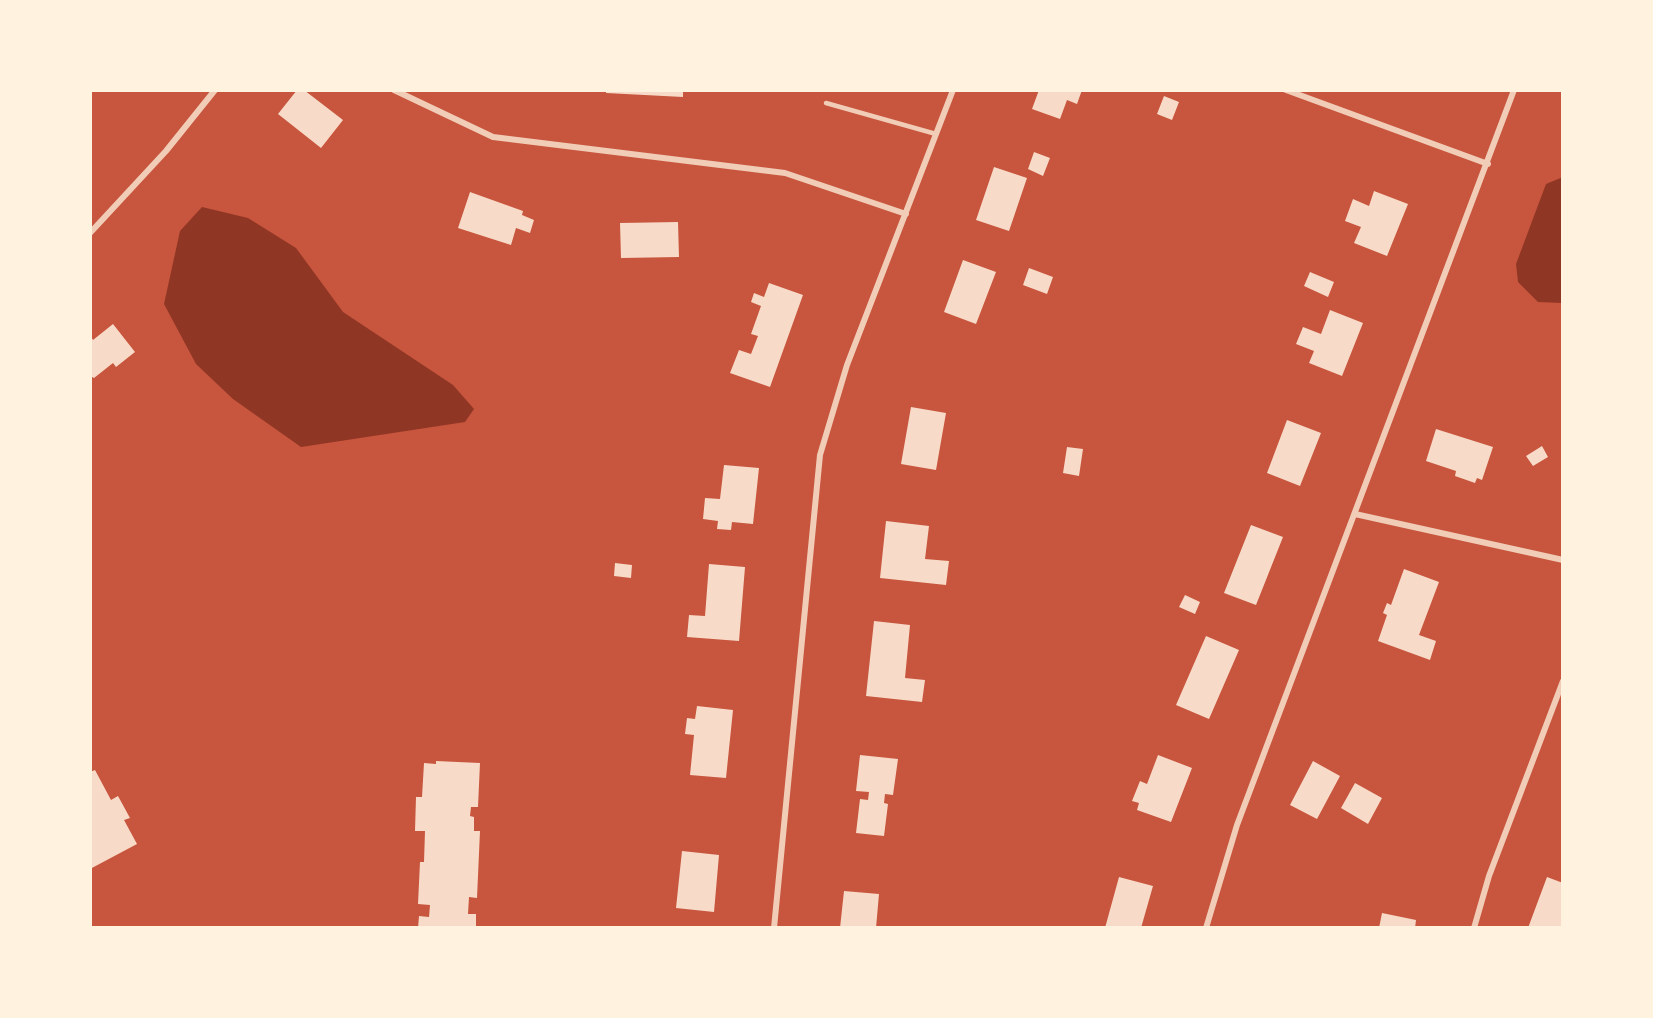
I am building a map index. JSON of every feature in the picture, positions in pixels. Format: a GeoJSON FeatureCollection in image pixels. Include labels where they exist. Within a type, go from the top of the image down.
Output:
{"type":"FeatureCollection","features":[{"type":"Feature","properties":{"kind":"street"},"geometry":{"type":"LineString","coordinates":[[90,233],[150,168],[215,90]]}},
{"type":"Feature","properties":{"kind":"street"},"geometry":{"type":"LineString","coordinates":[[394,90],[493,137],[785,173],[906,213]]}},
{"type":"Feature","properties":{"kind":"street"},"geometry":{"type":"LineString","coordinates":[[774,928],[820,455],[844,374],[953,90]]}},
{"type":"Feature","properties":{"kind":"street"},"geometry":{"type":"LineString","coordinates":[[1286,90],[1488,164]]}},
{"type":"Feature","properties":{"kind":"street"},"geometry":{"type":"LineString","coordinates":[[1206,928],[1237,825],[1515,90]]}},
{"type":"Feature","properties":{"kind":"street"},"geometry":{"type":"LineString","coordinates":[[1355,514],[1563,560]]}},
{"type":"Feature","properties":{"kind":"street"},"geometry":{"type":"LineString","coordinates":[[1474,928],[1489,876],[1563,681]]}},
{"type":"Feature","properties":{"kind":"lane"},"geometry":{"type":"LineString","coordinates":[[826,103],[936,134]]}},
{"type":"Feature","properties":{"kind":"shaded area"},"geometry":{"type":"Polygon","coordinates":[[[1563,177],[1563,303],[1538,302],[1518,282],[1516,264],[1546,184],[1563,177]]]}},
{"type":"Feature","properties":{"kind":"shaded area"},"geometry":{"type":"Polygon","coordinates":[[[202,207],[248,218],[296,248],[343,312],[453,385],[474,409],[465,422],[301,447],[233,399],[196,364],[164,304],[180,231],[202,207]]]}},
{"type":"Feature","properties":{"kind":"building"},"geometry":{"type":"Polygon","coordinates":[[[297,90],[304,90],[343,120],[321,148],[278,114],[297,90]]]}},
{"type":"Feature","properties":{"kind":"building"},"geometry":{"type":"Polygon","coordinates":[[[606,90],[683,90],[683,97],[606,93],[606,90]]]}},
{"type":"Feature","properties":{"kind":"building"},"geometry":{"type":"Polygon","coordinates":[[[1039,90],[1082,90],[1077,104],[1067,100],[1060,119],[1032,109],[1039,90]]]}},
{"type":"Feature","properties":{"kind":"building"},"geometry":{"type":"Polygon","coordinates":[[[1164,96],[1179,102],[1172,120],[1157,114],[1164,96]]]}},
{"type":"Feature","properties":{"kind":"building"},"geometry":{"type":"Polygon","coordinates":[[[1034,152],[1050,158],[1043,176],[1028,169],[1034,152]]]}},
{"type":"Feature","properties":{"kind":"building"},"geometry":{"type":"Polygon","coordinates":[[[994,167],[1027,178],[1009,231],[976,220],[994,167]]]}},
{"type":"Feature","properties":{"kind":"building"},"geometry":{"type":"Polygon","coordinates":[[[1374,191],[1408,204],[1387,256],[1354,243],[1361,227],[1345,221],[1353,199],[1369,206],[1374,191]]]}},
{"type":"Feature","properties":{"kind":"building"},"geometry":{"type":"Polygon","coordinates":[[[470,192],[523,211],[522,215],[534,220],[530,233],[516,228],[511,245],[458,228],[470,192]]]}},
{"type":"Feature","properties":{"kind":"building"},"geometry":{"type":"Polygon","coordinates":[[[678,222],[679,257],[621,258],[620,223],[678,222]]]}},
{"type":"Feature","properties":{"kind":"building"},"geometry":{"type":"Polygon","coordinates":[[[963,260],[996,272],[976,324],[944,312],[963,260]]]}},
{"type":"Feature","properties":{"kind":"building"},"geometry":{"type":"Polygon","coordinates":[[[1029,268],[1053,277],[1047,294],[1023,285],[1029,268]]]}},
{"type":"Feature","properties":{"kind":"building"},"geometry":{"type":"Polygon","coordinates":[[[1310,272],[1334,282],[1328,297],[1304,286],[1310,272]]]}},
{"type":"Feature","properties":{"kind":"building"},"geometry":{"type":"Polygon","coordinates":[[[769,283],[803,295],[770,387],[730,373],[739,350],[751,354],[758,336],[751,334],[761,306],[751,302],[754,293],[764,297],[769,283]]]}},
{"type":"Feature","properties":{"kind":"building"},"geometry":{"type":"Polygon","coordinates":[[[1330,310],[1363,323],[1342,376],[1309,363],[1314,351],[1296,344],[1303,327],[1321,334],[1330,310]]]}},
{"type":"Feature","properties":{"kind":"building"},"geometry":{"type":"Polygon","coordinates":[[[113,324],[135,352],[116,367],[113,363],[94,378],[90,376],[90,335],[93,340],[113,324]]]}},
{"type":"Feature","properties":{"kind":"building"},"geometry":{"type":"Polygon","coordinates":[[[911,407],[946,413],[936,470],[901,464],[911,407]]]}},
{"type":"Feature","properties":{"kind":"building"},"geometry":{"type":"Polygon","coordinates":[[[1287,420],[1321,433],[1300,486],[1267,473],[1287,420]]]}},
{"type":"Feature","properties":{"kind":"building"},"geometry":{"type":"Polygon","coordinates":[[[1436,429],[1493,447],[1482,480],[1477,478],[1475,483],[1455,476],[1456,471],[1426,461],[1436,429]]]}},
{"type":"Feature","properties":{"kind":"building"},"geometry":{"type":"Polygon","coordinates":[[[1542,446],[1548,457],[1533,466],[1526,456],[1542,446]]]}},
{"type":"Feature","properties":{"kind":"building"},"geometry":{"type":"Polygon","coordinates":[[[1067,447],[1083,449],[1079,476],[1063,473],[1067,447]]]}},
{"type":"Feature","properties":{"kind":"building"},"geometry":{"type":"Polygon","coordinates":[[[724,465],[759,468],[753,524],[732,522],[731,530],[717,529],[718,521],[703,519],[705,498],[720,499],[724,465]]]}},
{"type":"Feature","properties":{"kind":"building"},"geometry":{"type":"Polygon","coordinates":[[[886,521],[929,526],[925,559],[949,561],[946,585],[880,578],[886,521]]]}},
{"type":"Feature","properties":{"kind":"building"},"geometry":{"type":"Polygon","coordinates":[[[1251,525],[1283,537],[1256,605],[1224,593],[1251,525]]]}},
{"type":"Feature","properties":{"kind":"building"},"geometry":{"type":"Polygon","coordinates":[[[615,563],[632,565],[631,578],[614,576],[615,563]]]}},
{"type":"Feature","properties":{"kind":"building"},"geometry":{"type":"Polygon","coordinates":[[[709,564],[745,567],[739,641],[687,637],[689,615],[705,616],[709,564]]]}},
{"type":"Feature","properties":{"kind":"building"},"geometry":{"type":"Polygon","coordinates":[[[1404,569],[1439,582],[1419,635],[1436,641],[1430,660],[1378,641],[1387,615],[1383,613],[1387,603],[1391,605],[1404,569]]]}},
{"type":"Feature","properties":{"kind":"building"},"geometry":{"type":"Polygon","coordinates":[[[1185,595],[1200,602],[1195,614],[1179,607],[1185,595]]]}},
{"type":"Feature","properties":{"kind":"building"},"geometry":{"type":"Polygon","coordinates":[[[874,621],[910,625],[905,678],[925,680],[922,702],[866,696],[874,621]]]}},
{"type":"Feature","properties":{"kind":"building"},"geometry":{"type":"Polygon","coordinates":[[[1206,636],[1239,650],[1209,719],[1176,705],[1206,636]]]}},
{"type":"Feature","properties":{"kind":"building"},"geometry":{"type":"Polygon","coordinates":[[[697,706],[733,710],[726,778],[690,775],[694,735],[685,734],[687,718],[695,719],[697,706]]]}},
{"type":"Feature","properties":{"kind":"building"},"geometry":{"type":"Polygon","coordinates":[[[860,755],[898,759],[893,795],[885,794],[884,803],[888,804],[884,836],[856,833],[860,799],[868,800],[869,792],[856,791],[860,755]]]}},
{"type":"Feature","properties":{"kind":"building"},"geometry":{"type":"Polygon","coordinates":[[[1158,755],[1192,768],[1171,822],[1137,810],[1139,803],[1132,801],[1140,781],[1147,784],[1158,755]]]}},
{"type":"Feature","properties":{"kind":"building"},"geometry":{"type":"Polygon","coordinates":[[[436,761],[480,763],[478,807],[471,807],[470,816],[474,817],[474,831],[480,831],[477,898],[469,897],[468,914],[476,914],[476,928],[418,928],[419,916],[429,917],[430,905],[418,904],[420,862],[424,862],[425,831],[415,831],[416,797],[422,797],[424,763],[436,764],[436,761]]]}},
{"type":"Feature","properties":{"kind":"building"},"geometry":{"type":"Polygon","coordinates":[[[1313,761],[1340,776],[1317,819],[1290,805],[1313,761]]]}},
{"type":"Feature","properties":{"kind":"building"},"geometry":{"type":"Polygon","coordinates":[[[95,770],[111,800],[118,796],[130,818],[124,820],[137,844],[90,869],[90,772],[95,770]]]}},
{"type":"Feature","properties":{"kind":"building"},"geometry":{"type":"Polygon","coordinates":[[[1355,783],[1382,798],[1368,824],[1341,808],[1355,783]]]}},
{"type":"Feature","properties":{"kind":"building"},"geometry":{"type":"Polygon","coordinates":[[[682,851],[719,855],[714,912],[676,908],[682,851]]]}},
{"type":"Feature","properties":{"kind":"building"},"geometry":{"type":"Polygon","coordinates":[[[1119,877],[1153,886],[1141,928],[1105,928],[1119,877]]]}},
{"type":"Feature","properties":{"kind":"building"},"geometry":{"type":"Polygon","coordinates":[[[1547,877],[1563,883],[1563,928],[1528,928],[1547,877]]]}},
{"type":"Feature","properties":{"kind":"building"},"geometry":{"type":"Polygon","coordinates":[[[844,891],[879,894],[876,928],[840,928],[844,891]]]}},
{"type":"Feature","properties":{"kind":"building"},"geometry":{"type":"Polygon","coordinates":[[[1382,913],[1416,920],[1415,928],[1379,928],[1382,913]]]}}]}
